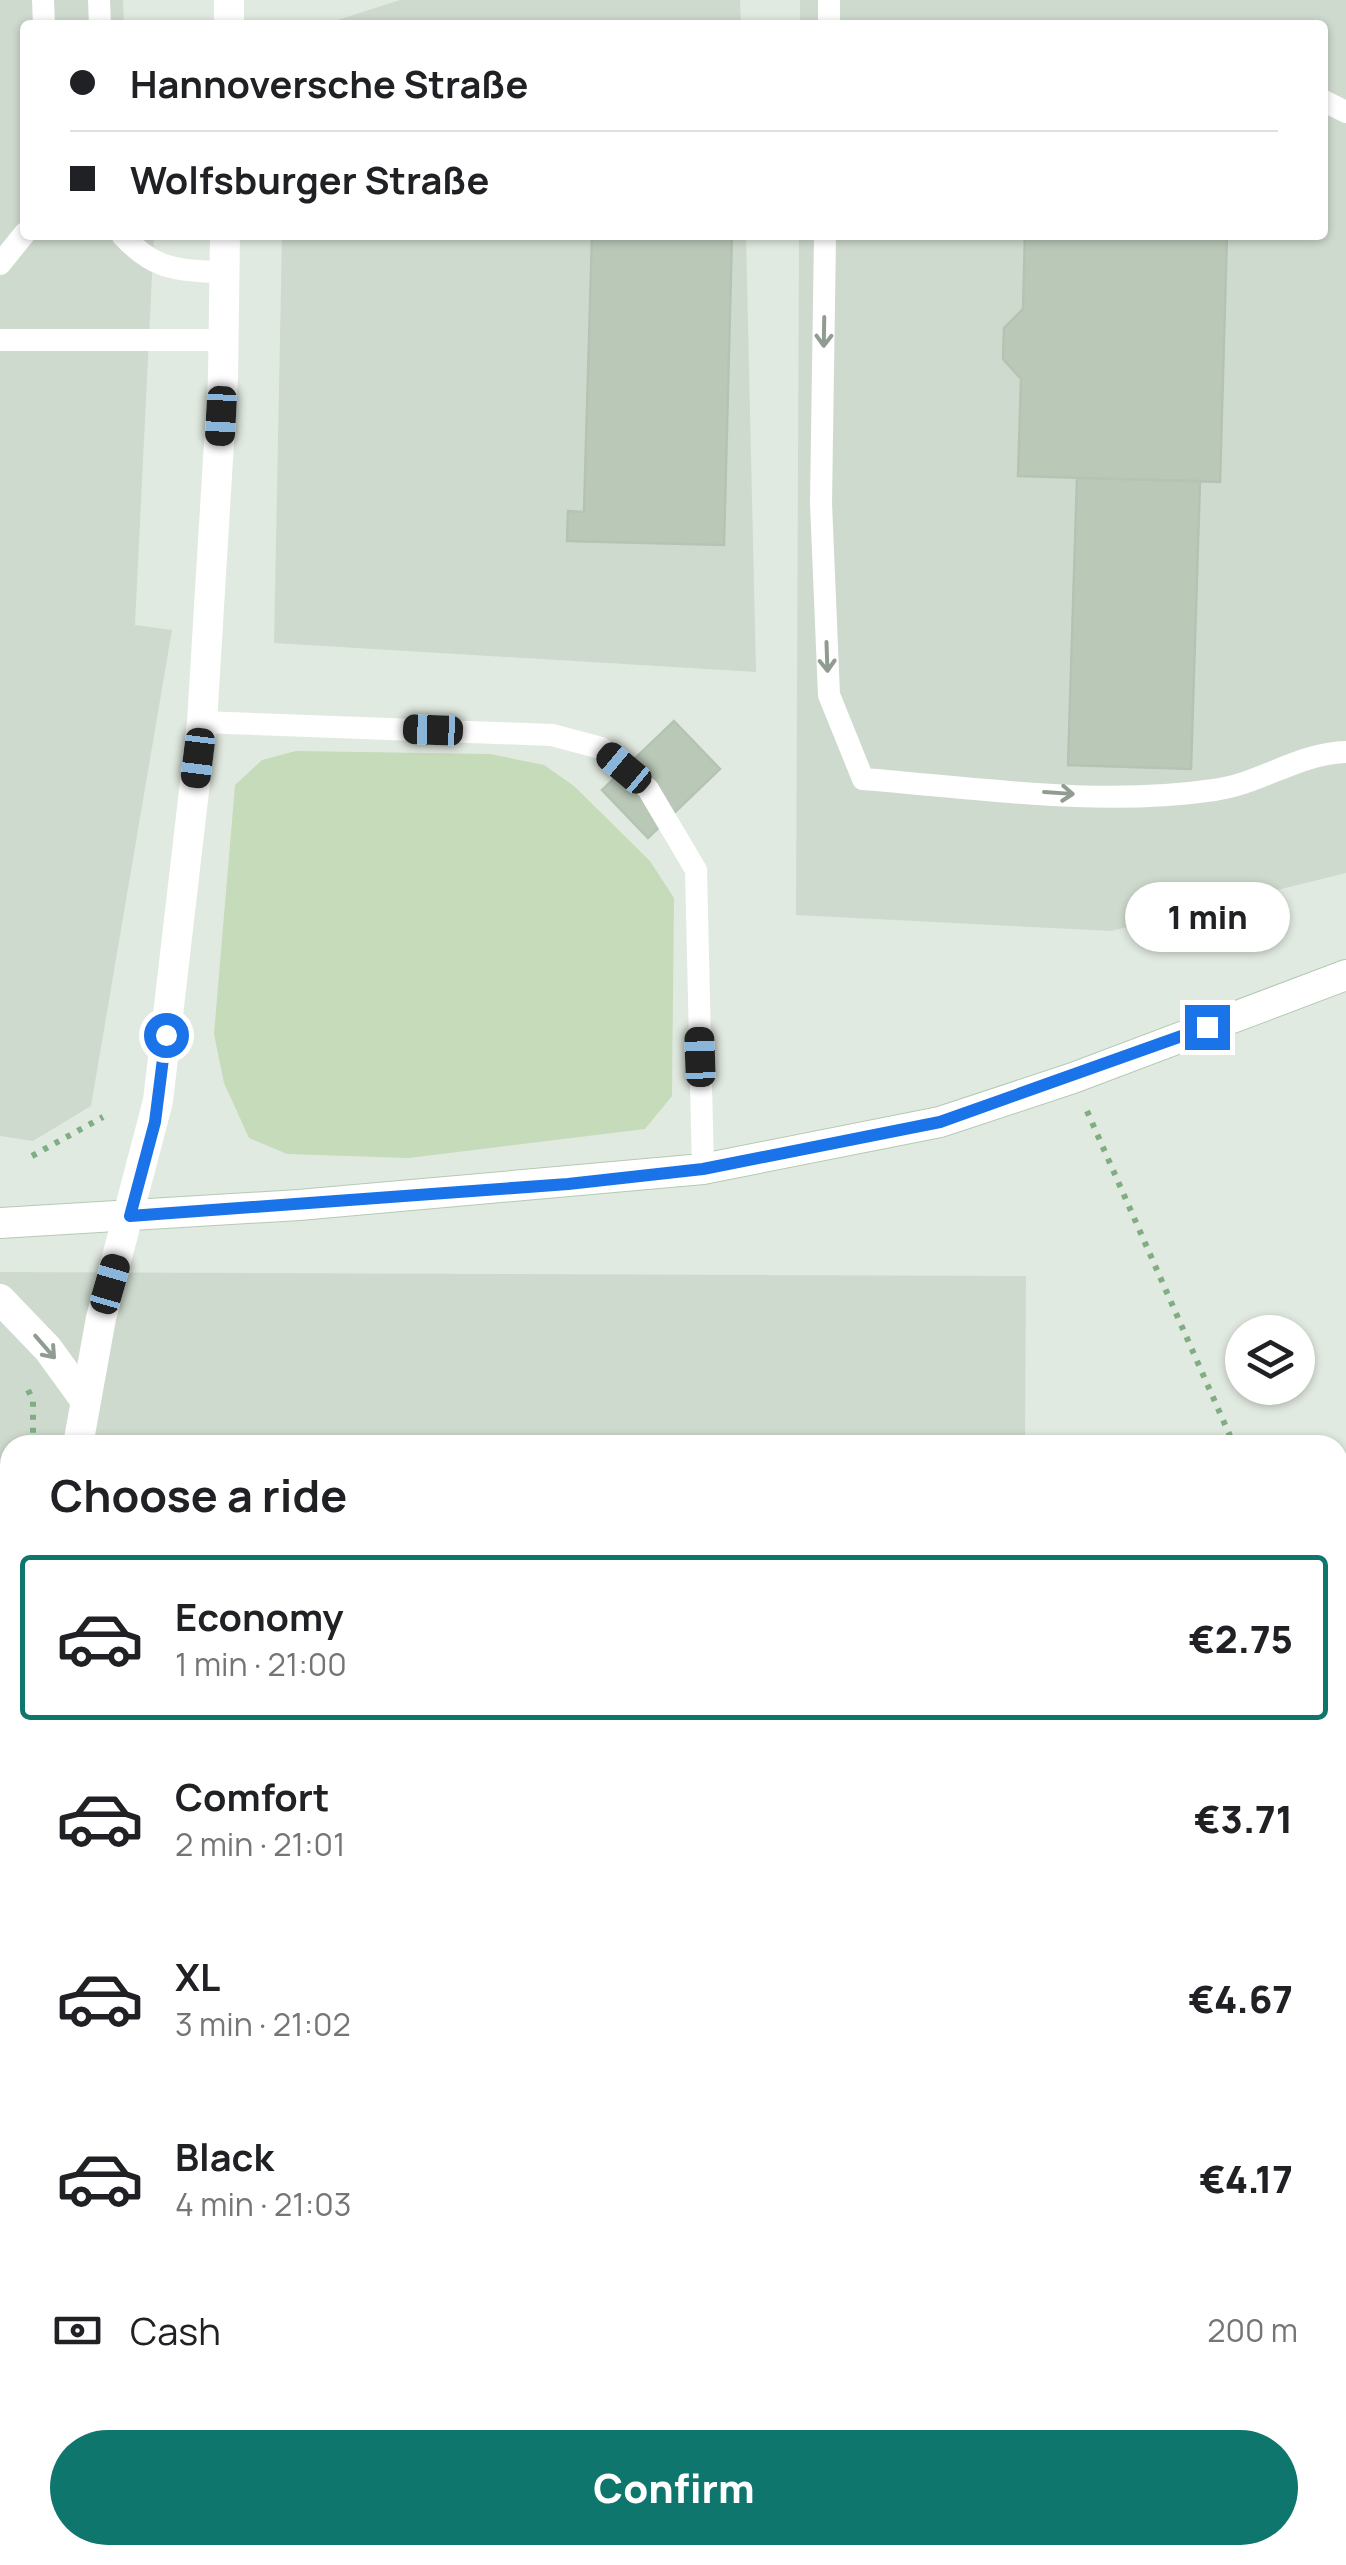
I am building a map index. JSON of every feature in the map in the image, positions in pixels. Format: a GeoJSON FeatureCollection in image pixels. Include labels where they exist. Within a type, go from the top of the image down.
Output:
{"type":"FeatureCollection","features":[{"type":"Feature","properties":{"kind":"street"},"geometry":{"type":"LineString","coordinates":[[80,1435],[100,1318],[156,1111],[202,722],[224,340],[225,240]]}},
{"type":"Feature","properties":{"kind":"street"},"geometry":{"type":"LineString","coordinates":[[0,1223],[568,1184],[703,1169],[940,1122],[1073,1078],[1346,975]]}},
{"type":"Feature","properties":{"kind":"street"},"geometry":{"type":"LineString","coordinates":[[0,1299],[48,1349],[85,1400]]}},
{"type":"Feature","properties":{"kind":"lane"},"geometry":{"type":"LineString","coordinates":[[0,264],[20,238]]}},
{"type":"Feature","properties":{"kind":"lane"},"geometry":{"type":"LineString","coordinates":[[127,240],[142,256],[164,268],[224,273]]}},
{"type":"Feature","properties":{"kind":"lane"},"geometry":{"type":"LineString","coordinates":[[826,240],[821,503],[829,695],[862,779],[1117,798],[1218,790],[1322,753],[1346,752]]}},
{"type":"Feature","properties":{"kind":"lane"},"geometry":{"type":"LineString","coordinates":[[0,340],[224,340]]}},
{"type":"Feature","properties":{"kind":"lane"},"geometry":{"type":"LineString","coordinates":[[202,722],[552,735],[601,748],[648,789],[696,870],[703,1169]]}},
{"type":"Feature","properties":{"kind":"path"},"geometry":{"type":"LineString","coordinates":[[1073,1078],[1230,1435]]}},
{"type":"Feature","properties":{"kind":"path"},"geometry":{"type":"LineString","coordinates":[[32,1156],[103,1117]]}},
{"type":"Feature","properties":{"kind":"path"},"geometry":{"type":"LineString","coordinates":[[25,1384],[33,1400],[33,1435]]}},
{"type":"Feature","properties":{"kind":"shaded area"},"geometry":{"type":"Polygon","coordinates":[[[0,0],[123,0],[124,20],[20,20],[20,240],[154,240],[135,625],[172,630],[91,1106],[33,1141],[0,1136],[0,0]]]}},
{"type":"Feature","properties":{"kind":"shaded area"},"geometry":{"type":"Polygon","coordinates":[[[400,0],[740,0],[741,20],[338,20],[400,0]]]}},
{"type":"Feature","properties":{"kind":"shaded area"},"geometry":{"type":"Polygon","coordinates":[[[800,0],[1346,0],[1346,873],[1111,931],[796,915],[799,240],[1328,240],[1328,20],[800,20],[800,0]]]}},
{"type":"Feature","properties":{"kind":"shaded area"},"geometry":{"type":"Polygon","coordinates":[[[282,240],[746,240],[756,672],[274,643],[282,240]]]}},
{"type":"Feature","properties":{"kind":"shaded area"},"geometry":{"type":"Polygon","coordinates":[[[0,1272],[1026,1276],[1025,1435],[0,1435],[0,1272]]]}},
{"type":"Feature","properties":{"kind":"green space"},"geometry":{"type":"Polygon","coordinates":[[[296,751],[490,754],[544,765],[574,786],[650,861],[674,898],[672,1096],[645,1129],[409,1158],[287,1154],[249,1138],[224,1083],[214,1034],[235,785],[262,760],[296,751]]]}},
{"type":"Feature","properties":{"kind":"building"},"geometry":{"type":"Polygon","coordinates":[[[592,240],[732,240],[724,545],[567,541],[568,511],[584,512],[592,240]]]}},
{"type":"Feature","properties":{"kind":"building"},"geometry":{"type":"Polygon","coordinates":[[[1025,240],[1227,240],[1220,482],[1018,476],[1021,379],[1003,359],[1004,328],[1023,309],[1025,240]]]}},
{"type":"Feature","properties":{"kind":"building"},"geometry":{"type":"Polygon","coordinates":[[[1077,478],[1200,481],[1191,769],[1068,765],[1077,478]]]}},
{"type":"Feature","properties":{"kind":"building"},"geometry":{"type":"Polygon","coordinates":[[[674,721],[720,769],[648,838],[602,790],[674,721]]]}},
{"type":"Feature","properties":{"kind":"route"},"geometry":{"type":"LineString","coordinates":[[166,1035],[155,1122],[130,1216],[568,1184],[703,1169],[940,1122],[1073,1078],[1207,1027]]}}]}
